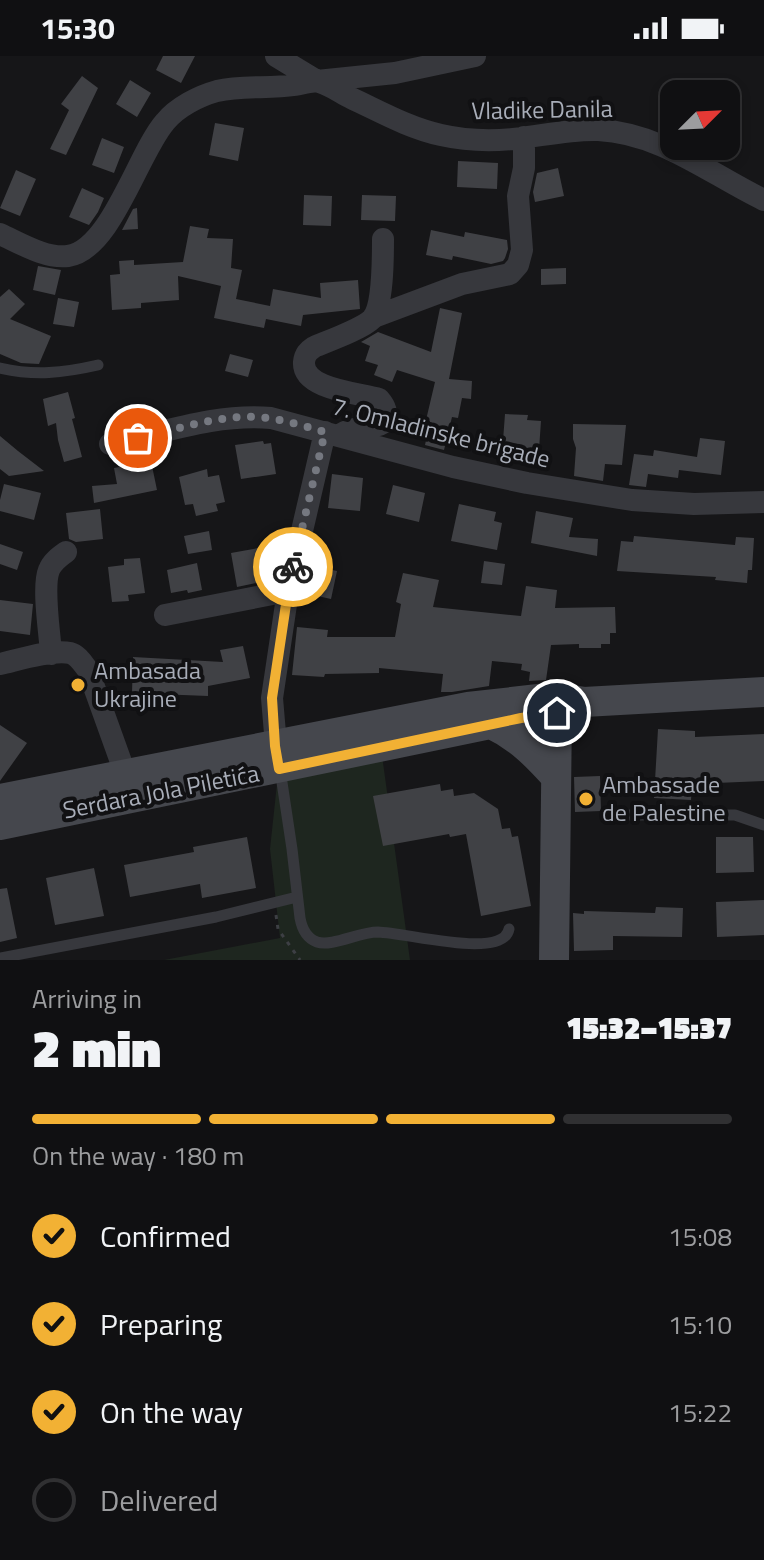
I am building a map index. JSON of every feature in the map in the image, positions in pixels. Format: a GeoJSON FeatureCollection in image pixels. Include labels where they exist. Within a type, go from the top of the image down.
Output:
{"type":"FeatureCollection","features":[{"type":"Feature","properties":{"kind":"main road","name":"Serdara Jola Piletića"},"geometry":{"type":"LineString","coordinates":[[0,825],[277,757],[480,716],[566,704],[764,692]]}},
{"type":"Feature","properties":{"kind":"main road"},"geometry":{"type":"LineString","coordinates":[[554,960],[556,777],[566,704]]}},
{"type":"Feature","properties":{"kind":"main road"},"geometry":{"type":"LineString","coordinates":[[480,716],[526,745],[556,777]]}},
{"type":"Feature","properties":{"kind":"main road","name":"Serdara Jola Piletića"},"geometry":{"type":"LineString","coordinates":[[0,799],[125,773],[277,757]]}},
{"type":"Feature","properties":{"kind":"street","name":"Vladike Danila"},"geometry":{"type":"LineString","coordinates":[[276,56],[317,81],[413,128],[445,136],[509,139],[600,130],[656,143],[682,154],[764,200]]}},
{"type":"Feature","properties":{"kind":"street"},"geometry":{"type":"LineString","coordinates":[[395,73],[428,56]]}},
{"type":"Feature","properties":{"kind":"street"},"geometry":{"type":"LineString","coordinates":[[0,234],[49,255],[77,254],[101,234],[152,139],[167,119],[196,99],[216,91],[395,73],[475,56]]}},
{"type":"Feature","properties":{"kind":"street"},"geometry":{"type":"LineString","coordinates":[[277,757],[272,698],[288,591],[332,434],[379,426],[385,422],[387,413],[379,399],[316,382],[308,375],[304,359],[314,347],[366,324],[374,317],[462,284],[510,274],[518,265],[522,250],[518,196],[524,168],[524,137]]}},
{"type":"Feature","properties":{"kind":"street"},"geometry":{"type":"LineString","coordinates":[[374,317],[378,308],[383,239]]}},
{"type":"Feature","properties":{"kind":"street","name":"7. Omladinske brigade"},"geometry":{"type":"LineString","coordinates":[[110,444],[221,419],[271,418],[453,467],[542,486],[632,500],[694,504],[764,502]]}},
{"type":"Feature","properties":{"kind":"street"},"geometry":{"type":"LineString","coordinates":[[51,654],[46,595],[48,572],[55,560],[66,552]]}},
{"type":"Feature","properties":{"kind":"street"},"geometry":{"type":"LineString","coordinates":[[165,615],[288,591]]}},
{"type":"Feature","properties":{"kind":"street"},"geometry":{"type":"LineString","coordinates":[[0,664],[51,654],[71,653],[79,658],[88,670],[125,773]]}},
{"type":"Feature","properties":{"kind":"lane"},"geometry":{"type":"LineString","coordinates":[[0,368],[33,374],[65,372],[98,365]]}},
{"type":"Feature","properties":{"kind":"lane"},"geometry":{"type":"LineString","coordinates":[[277,757],[302,928],[308,936],[320,943],[331,943],[357,934],[376,932],[454,952],[483,956],[500,950],[509,929]]}},
{"type":"Feature","properties":{"kind":"lane"},"geometry":{"type":"LineString","coordinates":[[629,815],[735,815],[764,825]]}},
{"type":"Feature","properties":{"kind":"lane"},"geometry":{"type":"LineString","coordinates":[[0,958],[216,917],[297,897]]}},
{"type":"Feature","properties":{"kind":"path"},"geometry":{"type":"LineString","coordinates":[[275,904],[278,929],[300,960]]}},
{"type":"Feature","properties":{"kind":"shaded area"},"geometry":{"type":"Polygon","coordinates":[[[381,748],[410,960],[164,960],[280,938],[270,849],[279,765],[381,748]]]}},
{"type":"Feature","properties":{"kind":"building"},"geometry":{"type":"Polygon","coordinates":[[[163,56],[195,56],[181,83],[156,70],[163,56]]]}},
{"type":"Feature","properties":{"kind":"building"},"geometry":{"type":"Polygon","coordinates":[[[82,76],[98,88],[66,155],[50,149],[69,110],[61,104],[82,76]]]}},
{"type":"Feature","properties":{"kind":"building"},"geometry":{"type":"Polygon","coordinates":[[[130,80],[151,93],[137,117],[116,104],[130,80]]]}},
{"type":"Feature","properties":{"kind":"building"},"geometry":{"type":"Polygon","coordinates":[[[215,123],[244,128],[238,161],[209,155],[215,123]]]}},
{"type":"Feature","properties":{"kind":"building"},"geometry":{"type":"Polygon","coordinates":[[[102,138],[124,147],[114,173],[92,165],[102,138]]]}},
{"type":"Feature","properties":{"kind":"building"},"geometry":{"type":"Polygon","coordinates":[[[458,161],[498,163],[497,189],[457,187],[458,161]]]}},
{"type":"Feature","properties":{"kind":"building"},"geometry":{"type":"Polygon","coordinates":[[[558,168],[564,196],[535,202],[533,192],[537,173],[558,168]]]}},
{"type":"Feature","properties":{"kind":"building"},"geometry":{"type":"Polygon","coordinates":[[[16,170],[36,179],[20,216],[0,208],[16,170]]]}},
{"type":"Feature","properties":{"kind":"building"},"geometry":{"type":"Polygon","coordinates":[[[82,188],[104,198],[89,225],[69,217],[82,188]]]}},
{"type":"Feature","properties":{"kind":"building"},"geometry":{"type":"Polygon","coordinates":[[[304,195],[332,196],[331,226],[303,225],[304,195]]]}},
{"type":"Feature","properties":{"kind":"building"},"geometry":{"type":"Polygon","coordinates":[[[362,195],[396,196],[395,221],[361,220],[362,195]]]}},
{"type":"Feature","properties":{"kind":"building"},"geometry":{"type":"Polygon","coordinates":[[[137,208],[138,229],[122,230],[133,209],[137,208]]]}},
{"type":"Feature","properties":{"kind":"building"},"geometry":{"type":"Polygon","coordinates":[[[190,226],[209,229],[207,238],[233,239],[231,268],[242,270],[236,299],[270,306],[273,289],[321,298],[320,283],[358,280],[360,309],[303,315],[301,326],[266,319],[264,328],[214,318],[221,286],[178,276],[179,300],[141,303],[141,308],[112,310],[110,275],[120,274],[119,261],[134,260],[134,265],[183,262],[190,226]]]}},
{"type":"Feature","properties":{"kind":"building"},"geometry":{"type":"Polygon","coordinates":[[[431,230],[464,237],[465,232],[507,240],[508,249],[503,261],[491,264],[453,256],[452,260],[426,255],[431,230]]]}},
{"type":"Feature","properties":{"kind":"building"},"geometry":{"type":"Polygon","coordinates":[[[38,266],[61,270],[55,295],[33,290],[38,266]]]}},
{"type":"Feature","properties":{"kind":"building"},"geometry":{"type":"Polygon","coordinates":[[[566,268],[566,284],[541,285],[541,269],[566,268]]]}},
{"type":"Feature","properties":{"kind":"building"},"geometry":{"type":"Polygon","coordinates":[[[9,289],[25,304],[10,319],[51,336],[39,364],[21,363],[0,354],[0,297],[9,289]]]}},
{"type":"Feature","properties":{"kind":"building"},"geometry":{"type":"Polygon","coordinates":[[[58,298],[79,302],[74,327],[53,324],[58,298]]]}},
{"type":"Feature","properties":{"kind":"building"},"geometry":{"type":"Polygon","coordinates":[[[440,308],[462,313],[449,379],[472,381],[471,399],[462,398],[458,418],[452,417],[444,450],[425,445],[430,421],[426,420],[435,382],[397,370],[392,382],[374,375],[378,365],[365,361],[370,346],[361,342],[378,332],[431,352],[440,308]]]}},
{"type":"Feature","properties":{"kind":"building"},"geometry":{"type":"Polygon","coordinates":[[[230,354],[253,360],[248,377],[225,371],[230,354]]]}},
{"type":"Feature","properties":{"kind":"building"},"geometry":{"type":"Polygon","coordinates":[[[68,392],[82,457],[64,462],[56,423],[48,426],[43,399],[68,392]]]}},
{"type":"Feature","properties":{"kind":"building"},"geometry":{"type":"Polygon","coordinates":[[[505,414],[528,415],[527,420],[541,421],[538,464],[523,463],[523,455],[502,454],[505,414]]]}},
{"type":"Feature","properties":{"kind":"building"},"geometry":{"type":"Polygon","coordinates":[[[573,424],[626,425],[622,465],[605,464],[603,481],[574,476],[576,448],[573,424]]]}},
{"type":"Feature","properties":{"kind":"building"},"geometry":{"type":"Polygon","coordinates":[[[0,436],[44,471],[9,476],[0,469],[0,436]]]}},
{"type":"Feature","properties":{"kind":"building"},"geometry":{"type":"Polygon","coordinates":[[[700,438],[725,441],[721,475],[679,470],[678,478],[648,474],[646,487],[629,485],[634,454],[653,456],[654,450],[697,457],[700,438]]]}},
{"type":"Feature","properties":{"kind":"building"},"geometry":{"type":"Polygon","coordinates":[[[263,441],[264,444],[271,443],[276,474],[241,479],[235,445],[263,441]]]}},
{"type":"Feature","properties":{"kind":"building"},"geometry":{"type":"Polygon","coordinates":[[[151,461],[157,490],[94,503],[92,486],[117,484],[114,468],[151,461]]]}},
{"type":"Feature","properties":{"kind":"building"},"geometry":{"type":"Polygon","coordinates":[[[207,469],[208,477],[219,475],[225,502],[216,504],[218,511],[196,516],[193,504],[185,505],[179,477],[207,469]]]}},
{"type":"Feature","properties":{"kind":"building"},"geometry":{"type":"Polygon","coordinates":[[[332,474],[363,478],[360,511],[328,508],[332,474]]]}},
{"type":"Feature","properties":{"kind":"building"},"geometry":{"type":"Polygon","coordinates":[[[4,484],[41,493],[34,520],[0,511],[4,484]]]}},
{"type":"Feature","properties":{"kind":"building"},"geometry":{"type":"Polygon","coordinates":[[[393,485],[425,493],[419,522],[386,514],[393,485]]]}},
{"type":"Feature","properties":{"kind":"building"},"geometry":{"type":"Polygon","coordinates":[[[459,504],[496,512],[494,521],[502,523],[497,550],[451,541],[459,504]]]}},
{"type":"Feature","properties":{"kind":"building"},"geometry":{"type":"Polygon","coordinates":[[[100,509],[103,539],[76,542],[69,539],[66,513],[100,509]]]}},
{"type":"Feature","properties":{"kind":"building"},"geometry":{"type":"Polygon","coordinates":[[[536,511],[573,518],[569,537],[598,539],[597,556],[531,543],[536,511]]]}},
{"type":"Feature","properties":{"kind":"building"},"geometry":{"type":"Polygon","coordinates":[[[209,531],[212,550],[188,554],[184,536],[209,531]]]}},
{"type":"Feature","properties":{"kind":"building"},"geometry":{"type":"Polygon","coordinates":[[[634,536],[735,545],[736,537],[754,538],[752,570],[748,570],[747,583],[715,580],[716,577],[617,571],[621,541],[633,542],[634,536]]]}},
{"type":"Feature","properties":{"kind":"building"},"geometry":{"type":"Polygon","coordinates":[[[0,544],[23,552],[17,570],[0,564],[0,544]]]}},
{"type":"Feature","properties":{"kind":"building"},"geometry":{"type":"Polygon","coordinates":[[[264,547],[270,580],[237,587],[231,553],[264,547]]]}},
{"type":"Feature","properties":{"kind":"building"},"geometry":{"type":"Polygon","coordinates":[[[140,558],[145,593],[128,595],[129,601],[112,602],[108,567],[124,565],[124,559],[140,558]]]}},
{"type":"Feature","properties":{"kind":"building"},"geometry":{"type":"Polygon","coordinates":[[[484,561],[505,564],[502,585],[481,583],[484,561]]]}},
{"type":"Feature","properties":{"kind":"building"},"geometry":{"type":"Polygon","coordinates":[[[197,563],[202,590],[171,593],[167,570],[197,563]]]}},
{"type":"Feature","properties":{"kind":"building"},"geometry":{"type":"Polygon","coordinates":[[[310,565],[337,571],[331,599],[304,593],[310,565]]]}},
{"type":"Feature","properties":{"kind":"building"},"geometry":{"type":"Polygon","coordinates":[[[403,573],[439,580],[433,607],[521,616],[526,586],[557,590],[555,608],[615,607],[616,633],[610,633],[610,644],[601,644],[601,648],[579,648],[579,644],[551,645],[546,680],[529,681],[530,672],[521,670],[522,664],[492,661],[489,686],[452,692],[441,692],[443,674],[379,668],[379,673],[325,674],[324,677],[292,675],[297,627],[328,630],[327,637],[395,637],[401,604],[396,602],[403,573]]]}},
{"type":"Feature","properties":{"kind":"building"},"geometry":{"type":"Polygon","coordinates":[[[0,600],[33,604],[30,635],[0,631],[0,600]]]}},
{"type":"Feature","properties":{"kind":"building"},"geometry":{"type":"Polygon","coordinates":[[[243,646],[250,678],[208,686],[208,696],[132,693],[133,657],[223,662],[220,650],[243,646]]]}},
{"type":"Feature","properties":{"kind":"building"},"geometry":{"type":"Polygon","coordinates":[[[0,725],[27,743],[0,781],[0,725]]]}},
{"type":"Feature","properties":{"kind":"building"},"geometry":{"type":"Polygon","coordinates":[[[658,729],[695,731],[695,737],[764,734],[764,781],[692,784],[691,800],[654,798],[658,729]]]}},
{"type":"Feature","properties":{"kind":"building"},"geometry":{"type":"Polygon","coordinates":[[[600,776],[601,811],[575,812],[574,777],[600,776]]]}},
{"type":"Feature","properties":{"kind":"building"},"geometry":{"type":"Polygon","coordinates":[[[440,784],[441,791],[453,789],[454,796],[474,793],[498,809],[502,829],[510,828],[512,837],[518,836],[531,906],[481,916],[466,834],[450,837],[449,834],[383,846],[373,796],[440,784]]]}},
{"type":"Feature","properties":{"kind":"building"},"geometry":{"type":"Polygon","coordinates":[[[247,837],[256,888],[202,898],[200,884],[130,897],[124,865],[194,852],[193,847],[247,837]]]}},
{"type":"Feature","properties":{"kind":"building"},"geometry":{"type":"Polygon","coordinates":[[[716,837],[753,837],[754,872],[716,873],[716,837]]]}},
{"type":"Feature","properties":{"kind":"building"},"geometry":{"type":"Polygon","coordinates":[[[94,868],[104,916],[55,925],[46,878],[94,868]]]}},
{"type":"Feature","properties":{"kind":"building"},"geometry":{"type":"Polygon","coordinates":[[[7,888],[17,938],[0,942],[0,889],[7,888]]]}},
{"type":"Feature","properties":{"kind":"building"},"geometry":{"type":"Polygon","coordinates":[[[764,900],[764,935],[717,937],[716,902],[764,900]]]}},
{"type":"Feature","properties":{"kind":"building"},"geometry":{"type":"Polygon","coordinates":[[[656,907],[683,908],[682,937],[613,936],[613,950],[574,951],[573,913],[655,913],[656,907]]]}},
{"type":"Feature","properties":{"kind":"way so far"},"geometry":{"type":"LineString","coordinates":[[138,438],[221,419],[253,417],[271,418],[325,432],[293,567]]}},
{"type":"Feature","properties":{"kind":"place","name":"Ambasada Ukrajine"},"geometry":{"type":"Point","coordinates":[78,685]}},
{"type":"Feature","properties":{"kind":"place","name":"Ambassade de Palestine"},"geometry":{"type":"Point","coordinates":[586,799]}},
{"type":"Feature","properties":{"kind":"route"},"geometry":{"type":"LineString","coordinates":[[293,567],[272,698],[279,769],[557,713]]}}]}
